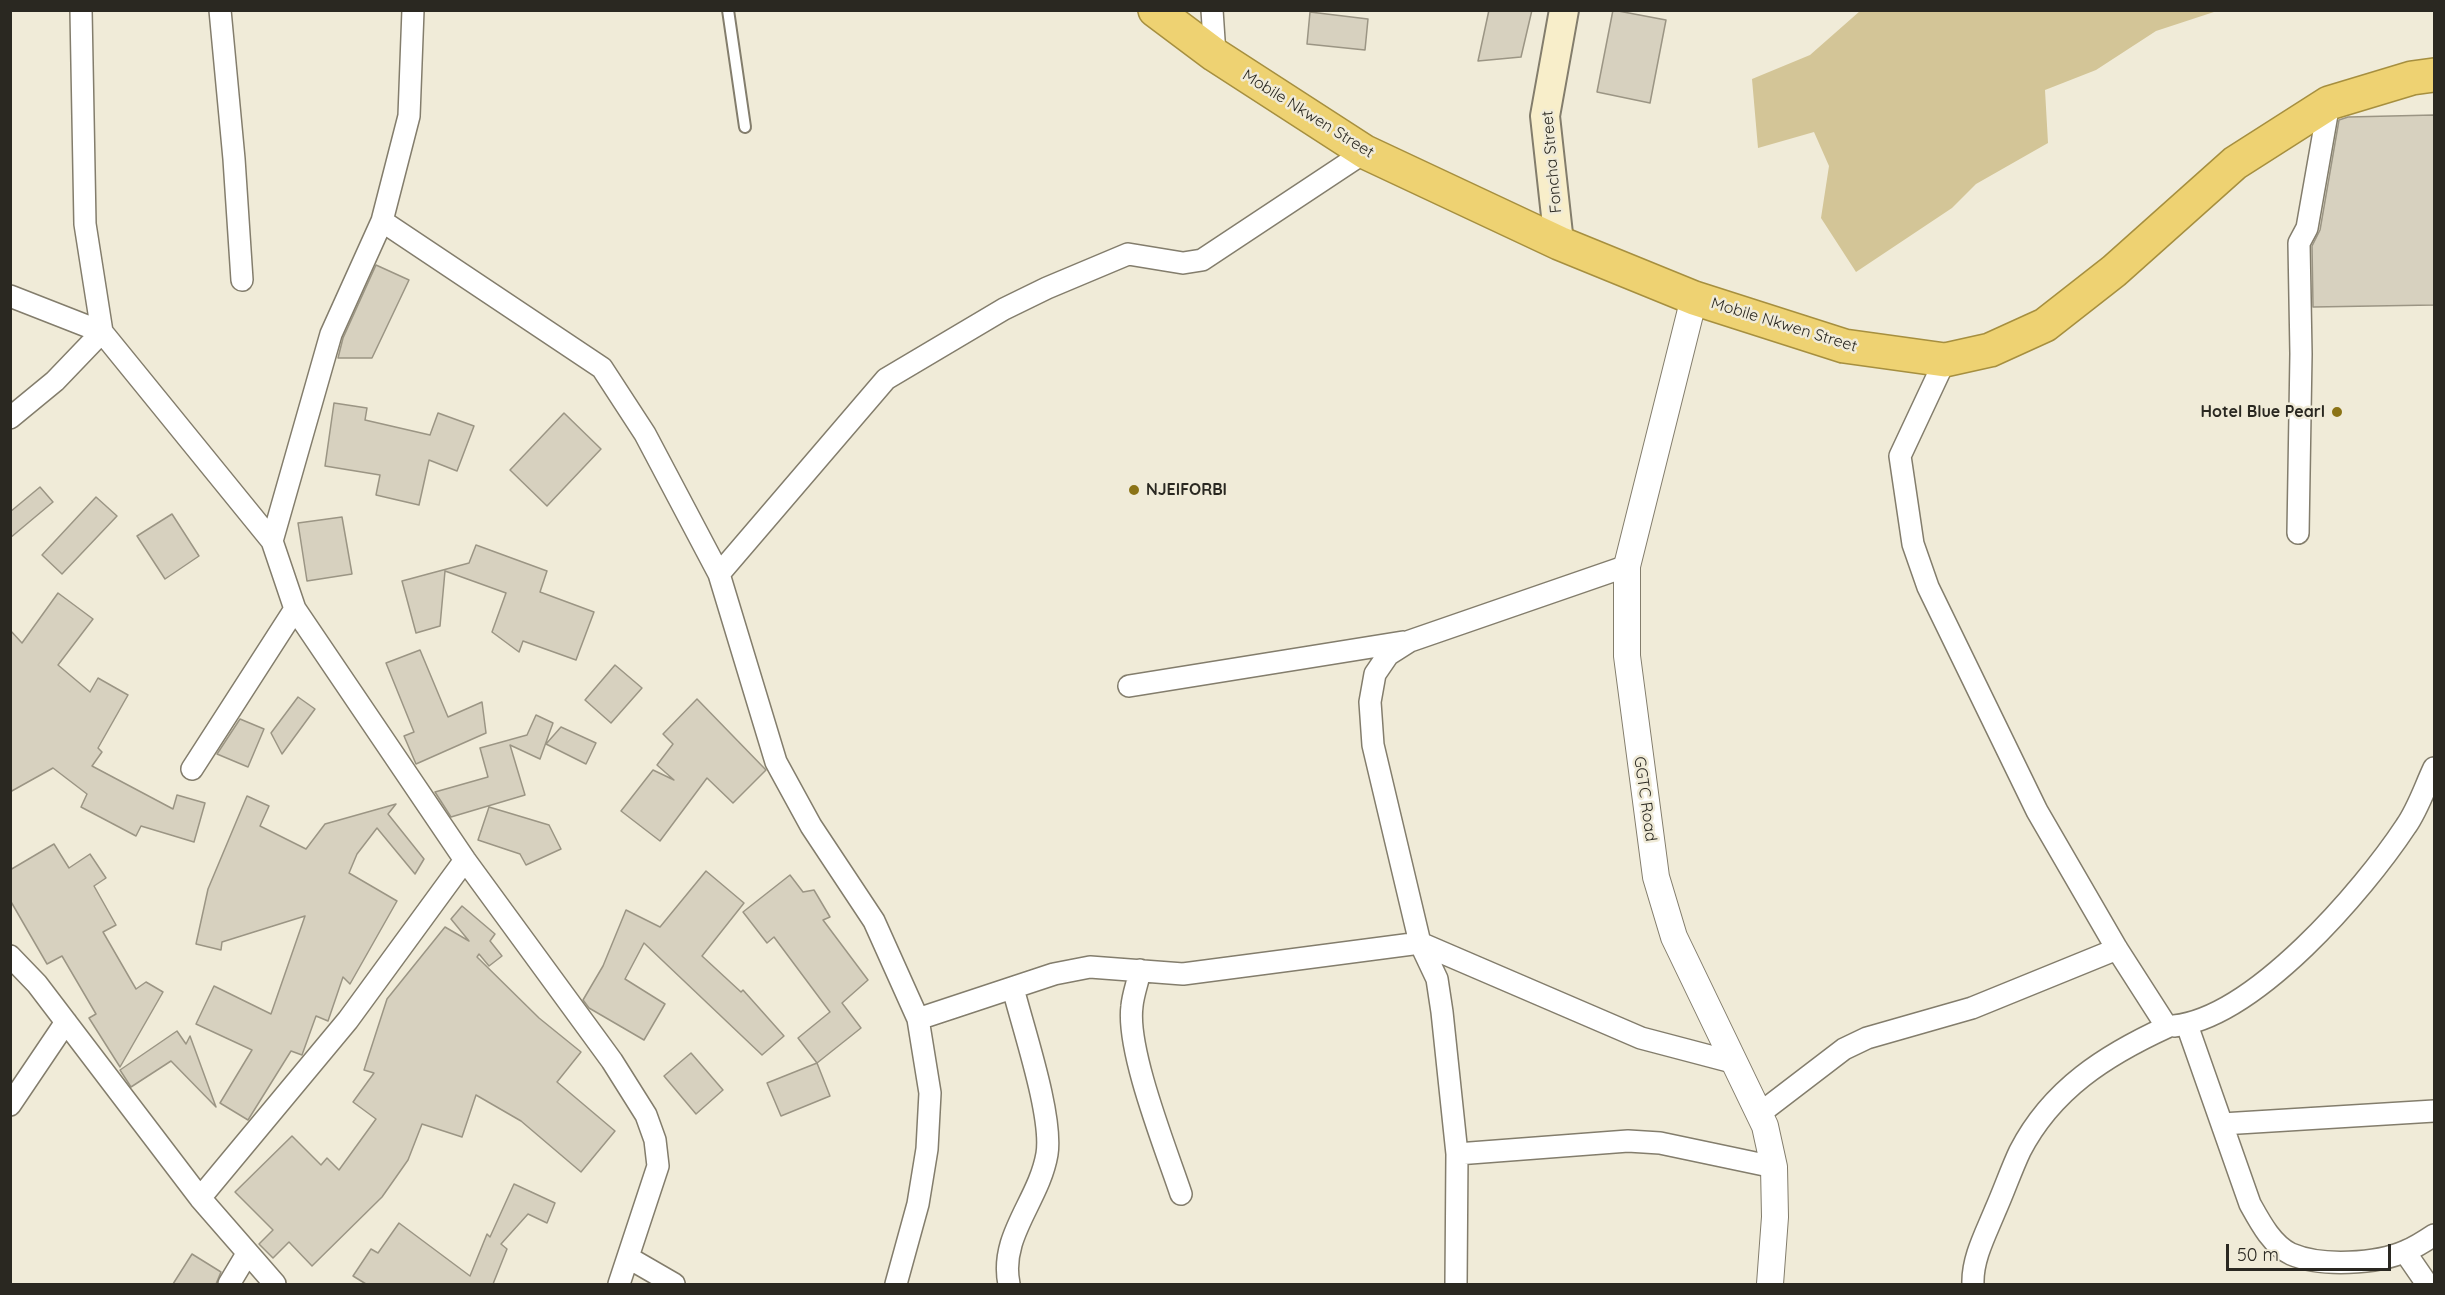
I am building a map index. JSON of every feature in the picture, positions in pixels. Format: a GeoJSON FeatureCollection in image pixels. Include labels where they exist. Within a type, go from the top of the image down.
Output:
{"type":"FeatureCollection","features":[{"type":"Feature","properties":{"kind":"highway","name":"Mobile Nkwen Street"},"geometry":{"type":"LineString","coordinates":[[1155,10],[1215,55],[1365,152],[1559,243],[1694,298],[1844,346],[1946,360],[1990,350],[2045,325],[2114,271],[2235,163],[2329,103],[2412,78],[2434,75]]}},
{"type":"Feature","properties":{"kind":"main road","name":"Foncha Street"},"geometry":{"type":"LineString","coordinates":[[1559,243],[1545,116],[1564,10]]}},
{"type":"Feature","properties":{"kind":"street"},"geometry":{"type":"LineString","coordinates":[[81,10],[85,224],[102,332]]}},
{"type":"Feature","properties":{"kind":"street"},"geometry":{"type":"LineString","coordinates":[[219,10],[234,159],[242,280]]}},
{"type":"Feature","properties":{"kind":"street"},"geometry":{"type":"LineString","coordinates":[[273,541],[332,334],[382,221],[409,116],[413,10]]}},
{"type":"Feature","properties":{"kind":"street"},"geometry":{"type":"LineString","coordinates":[[1212,10],[1215,55]]}},
{"type":"Feature","properties":{"kind":"street"},"geometry":{"type":"LineString","coordinates":[[2298,533],[2301,354],[2299,243],[2307,228],[2329,103]]}},
{"type":"Feature","properties":{"kind":"street"},"geometry":{"type":"LineString","coordinates":[[718,574],[886,379],[1004,309],[1128,254],[1183,263],[1202,260],[1365,152]]}},
{"type":"Feature","properties":{"kind":"street"},"geometry":{"type":"LineString","coordinates":[[382,221],[602,368],[645,434],[718,574],[776,762],[811,826],[874,921],[918,1019],[930,1093],[927,1149],[918,1204],[896,1284]]}},
{"type":"Feature","properties":{"kind":"street"},"geometry":{"type":"LineString","coordinates":[[10,296],[102,332],[273,541],[295,609],[465,860],[612,1060],[646,1115],[655,1140],[658,1166],[619,1284]]}},
{"type":"Feature","properties":{"kind":"street","name":"GGTC Road"},"geometry":{"type":"LineString","coordinates":[[1694,298],[1627,566],[1627,656],[1656,877],[1674,937],[1759,1114],[1774,1167],[1775,1218],[1770,1284]]}},
{"type":"Feature","properties":{"kind":"street"},"geometry":{"type":"LineString","coordinates":[[10,418],[55,381],[102,332]]}},
{"type":"Feature","properties":{"kind":"street"},"geometry":{"type":"LineString","coordinates":[[1946,360],[1900,456],[1913,544],[1928,587],[2037,810],[2117,949],[2177,1026],[2222,1124],[2250,1204],[2264,1230],[2290,1253],[2346,1262],[2371,1260],[2405,1252],[2434,1235]]}},
{"type":"Feature","properties":{"kind":"street"},"geometry":{"type":"LineString","coordinates":[[1129,686],[1410,640],[1627,566]]}},
{"type":"Feature","properties":{"kind":"street"},"geometry":{"type":"LineString","coordinates":[[192,769],[295,609]]}},
{"type":"Feature","properties":{"kind":"street"},"geometry":{"type":"LineString","coordinates":[[1410,640],[1388,655],[1375,674],[1370,702],[1373,745],[1420,943],[1437,979],[1457,1154],[1456,1284]]}},
{"type":"Feature","properties":{"kind":"street"},"geometry":{"type":"LineString","coordinates":[[1973,1284],[1979,1249],[2020,1151],[2039,1121],[2076,1080],[2120,1049],[2234,1003],[2259,985],[2331,920],[2372,873],[2408,824],[2434,768]]}},
{"type":"Feature","properties":{"kind":"street"},"geometry":{"type":"LineString","coordinates":[[200,1198],[348,1020],[465,860]]}},
{"type":"Feature","properties":{"kind":"street"},"geometry":{"type":"LineString","coordinates":[[918,1019],[1054,974],[1090,967],[1183,974],[1420,943],[1641,1038],[1736,1063]]}},
{"type":"Feature","properties":{"kind":"street"},"geometry":{"type":"LineString","coordinates":[[1759,1114],[1844,1049],[1867,1038],[1972,1008],[2117,949]]}},
{"type":"Feature","properties":{"kind":"street"},"geometry":{"type":"LineString","coordinates":[[10,956],[66,1022],[200,1198],[275,1284]]}},
{"type":"Feature","properties":{"kind":"street"},"geometry":{"type":"LineString","coordinates":[[1140,970],[1132,1006],[1132,1028],[1141,1070],[1181,1194]]}},
{"type":"Feature","properties":{"kind":"street"},"geometry":{"type":"LineString","coordinates":[[1009,1284],[1006,1270],[1008,1246],[1035,1191],[1047,1154],[1047,1122],[1013,988]]}},
{"type":"Feature","properties":{"kind":"street"},"geometry":{"type":"LineString","coordinates":[[10,1105],[66,1022]]}},
{"type":"Feature","properties":{"kind":"street"},"geometry":{"type":"LineString","coordinates":[[2222,1124],[2434,1111]]}},
{"type":"Feature","properties":{"kind":"street"},"geometry":{"type":"LineString","coordinates":[[1457,1154],[1628,1141],[1659,1143],[1774,1167]]}},
{"type":"Feature","properties":{"kind":"street"},"geometry":{"type":"LineString","coordinates":[[2405,1252],[2427,1284]]}},
{"type":"Feature","properties":{"kind":"street"},"geometry":{"type":"LineString","coordinates":[[229,1284],[247,1254]]}},
{"type":"Feature","properties":{"kind":"street"},"geometry":{"type":"LineString","coordinates":[[629,1258],[674,1284]]}},
{"type":"Feature","properties":{"kind":"lane"},"geometry":{"type":"LineString","coordinates":[[728,10],[745,127]]}},
{"type":"Feature","properties":{"kind":"shaded area"},"geometry":{"type":"Polygon","coordinates":[[[1860,11],[2217,11],[2156,31],[2096,70],[2045,90],[2048,143],[1976,184],[1952,208],[1856,272],[1821,218],[1829,166],[1814,132],[1758,148],[1752,79],[1810,55],[1860,11]]]}},
{"type":"Feature","properties":{"kind":"building"},"geometry":{"type":"Polygon","coordinates":[[[1489,10],[1532,10],[1521,57],[1478,61],[1489,10]]]}},
{"type":"Feature","properties":{"kind":"building"},"geometry":{"type":"Polygon","coordinates":[[[1613,10],[1666,20],[1650,103],[1597,92],[1613,10]]]}},
{"type":"Feature","properties":{"kind":"building"},"geometry":{"type":"Polygon","coordinates":[[[1310,12],[1368,19],[1365,50],[1307,44],[1310,12]]]}},
{"type":"Feature","properties":{"kind":"building"},"geometry":{"type":"Polygon","coordinates":[[[2434,115],[2434,305],[2313,307],[2312,246],[2320,230],[2339,120],[2348,117],[2434,115]]]}},
{"type":"Feature","properties":{"kind":"building"},"geometry":{"type":"Polygon","coordinates":[[[376,265],[409,280],[372,358],[338,358],[343,338],[376,265]]]}},
{"type":"Feature","properties":{"kind":"building"},"geometry":{"type":"Polygon","coordinates":[[[334,403],[367,408],[365,420],[430,435],[438,413],[474,426],[457,471],[429,460],[419,505],[376,495],[380,475],[325,466],[334,403]]]}},
{"type":"Feature","properties":{"kind":"building"},"geometry":{"type":"Polygon","coordinates":[[[564,413],[601,449],[547,506],[510,470],[564,413]]]}},
{"type":"Feature","properties":{"kind":"building"},"geometry":{"type":"Polygon","coordinates":[[[40,487],[53,502],[10,538],[10,512],[40,487]]]}},
{"type":"Feature","properties":{"kind":"building"},"geometry":{"type":"Polygon","coordinates":[[[96,497],[117,516],[62,574],[42,555],[96,497]]]}},
{"type":"Feature","properties":{"kind":"building"},"geometry":{"type":"Polygon","coordinates":[[[172,514],[199,556],[165,579],[137,536],[172,514]]]}},
{"type":"Feature","properties":{"kind":"building"},"geometry":{"type":"Polygon","coordinates":[[[342,517],[352,574],[307,581],[298,523],[342,517]]]}},
{"type":"Feature","properties":{"kind":"building"},"geometry":{"type":"Polygon","coordinates":[[[476,545],[547,571],[540,592],[594,612],[576,660],[523,641],[519,652],[492,632],[506,593],[445,571],[440,626],[416,633],[402,581],[469,563],[476,545]]]}},
{"type":"Feature","properties":{"kind":"building"},"geometry":{"type":"Polygon","coordinates":[[[58,593],[93,619],[58,665],[90,692],[98,678],[128,695],[98,748],[102,752],[92,766],[173,809],[177,795],[205,803],[194,842],[141,826],[136,836],[81,807],[87,794],[53,768],[10,792],[10,630],[22,643],[58,593]]]}},
{"type":"Feature","properties":{"kind":"building"},"geometry":{"type":"Polygon","coordinates":[[[420,650],[448,717],[482,702],[486,733],[416,764],[404,736],[414,732],[386,663],[420,650]]]}},
{"type":"Feature","properties":{"kind":"building"},"geometry":{"type":"Polygon","coordinates":[[[615,665],[642,688],[611,723],[585,700],[615,665]]]}},
{"type":"Feature","properties":{"kind":"building"},"geometry":{"type":"Polygon","coordinates":[[[298,697],[315,709],[282,754],[271,733],[298,697]]]}},
{"type":"Feature","properties":{"kind":"building"},"geometry":{"type":"Polygon","coordinates":[[[697,699],[766,770],[733,803],[707,778],[660,841],[621,811],[653,770],[674,780],[657,765],[673,744],[663,734],[697,699]]]}},
{"type":"Feature","properties":{"kind":"building"},"geometry":{"type":"Polygon","coordinates":[[[536,715],[553,723],[540,759],[510,745],[525,795],[451,817],[435,792],[488,777],[480,748],[527,735],[536,715]]]}},
{"type":"Feature","properties":{"kind":"building"},"geometry":{"type":"Polygon","coordinates":[[[240,719],[264,729],[248,767],[217,754],[240,719]]]}},
{"type":"Feature","properties":{"kind":"building"},"geometry":{"type":"Polygon","coordinates":[[[561,727],[596,743],[586,764],[546,744],[561,727]]]}},
{"type":"Feature","properties":{"kind":"building"},"geometry":{"type":"Polygon","coordinates":[[[247,796],[269,806],[260,826],[306,849],[325,824],[396,804],[388,814],[424,859],[415,874],[377,828],[357,854],[349,873],[397,901],[350,984],[343,977],[328,1021],[316,1016],[302,1055],[291,1051],[248,1120],[220,1103],[252,1050],[196,1024],[214,986],[271,1014],[305,916],[222,942],[221,950],[196,944],[208,889],[247,796]]]}},
{"type":"Feature","properties":{"kind":"building"},"geometry":{"type":"Polygon","coordinates":[[[489,807],[549,825],[561,849],[526,865],[520,854],[478,840],[489,807]]]}},
{"type":"Feature","properties":{"kind":"building"},"geometry":{"type":"Polygon","coordinates":[[[54,844],[69,868],[90,854],[106,878],[94,886],[116,925],[103,932],[136,989],[146,982],[163,992],[120,1067],[89,1018],[96,1014],[62,956],[47,964],[10,900],[10,870],[54,844]]]}},
{"type":"Feature","properties":{"kind":"building"},"geometry":{"type":"Polygon","coordinates":[[[706,871],[744,903],[702,956],[741,992],[743,990],[784,1036],[762,1055],[644,943],[625,979],[665,1004],[644,1040],[589,1008],[583,1000],[603,966],[626,910],[660,927],[706,871]]]}},
{"type":"Feature","properties":{"kind":"building"},"geometry":{"type":"Polygon","coordinates":[[[790,875],[803,892],[814,890],[830,917],[823,920],[868,980],[842,1003],[861,1028],[817,1063],[798,1038],[830,1012],[774,937],[767,943],[743,912],[790,875]]]}},
{"type":"Feature","properties":{"kind":"building"},"geometry":{"type":"Polygon","coordinates":[[[462,906],[495,934],[490,941],[502,956],[489,966],[479,954],[477,957],[539,1018],[581,1052],[557,1082],[615,1131],[581,1172],[521,1121],[476,1095],[462,1137],[422,1124],[408,1160],[382,1197],[312,1266],[289,1242],[273,1258],[259,1244],[273,1230],[235,1192],[292,1136],[321,1165],[327,1158],[339,1170],[376,1119],[353,1102],[374,1073],[364,1070],[387,999],[445,927],[469,941],[451,919],[462,906]]]}},
{"type":"Feature","properties":{"kind":"building"},"geometry":{"type":"Polygon","coordinates":[[[177,1031],[186,1044],[190,1036],[216,1107],[171,1061],[131,1087],[120,1070],[177,1031]]]}},
{"type":"Feature","properties":{"kind":"building"},"geometry":{"type":"Polygon","coordinates":[[[691,1053],[723,1090],[696,1114],[664,1076],[691,1053]]]}},
{"type":"Feature","properties":{"kind":"building"},"geometry":{"type":"Polygon","coordinates":[[[817,1063],[830,1096],[781,1116],[767,1083],[817,1063]]]}},
{"type":"Feature","properties":{"kind":"building"},"geometry":{"type":"Polygon","coordinates":[[[514,1184],[555,1203],[547,1223],[528,1214],[501,1244],[507,1249],[493,1284],[366,1284],[353,1276],[371,1249],[378,1253],[399,1223],[470,1276],[487,1234],[490,1237],[514,1184]]]}},
{"type":"Feature","properties":{"kind":"building"},"geometry":{"type":"Polygon","coordinates":[[[192,1254],[221,1272],[216,1284],[173,1284],[192,1254]]]}},
{"type":"Feature","properties":{"kind":"place","name":"Hotel Blue Pearl"},"geometry":{"type":"Point","coordinates":[2337,412]}},
{"type":"Feature","properties":{"kind":"place","name":"NJEIFORBI"},"geometry":{"type":"Point","coordinates":[1134,490]}}]}
